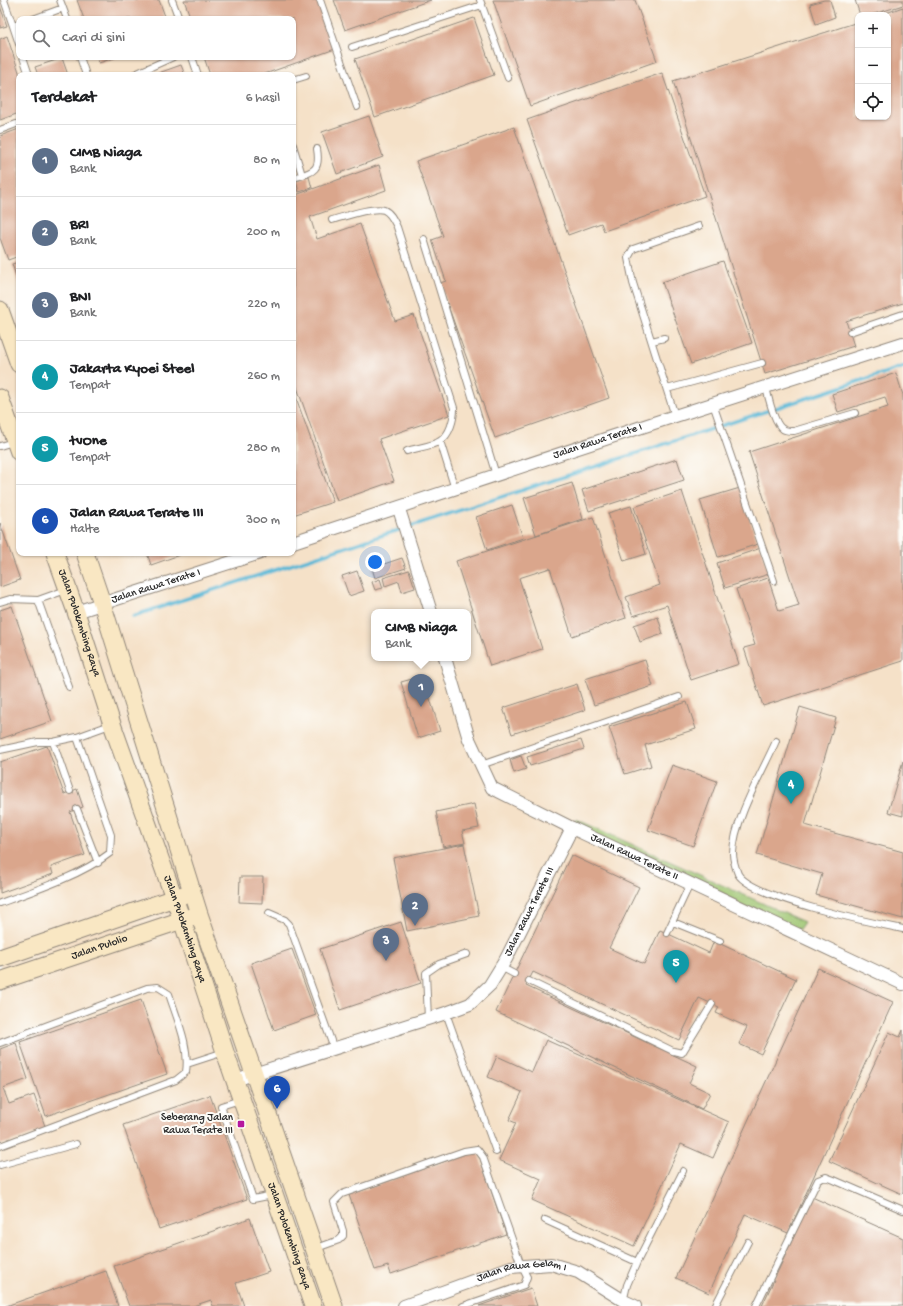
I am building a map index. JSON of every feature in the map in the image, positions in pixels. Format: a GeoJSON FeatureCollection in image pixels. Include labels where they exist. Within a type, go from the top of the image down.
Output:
{"type":"FeatureCollection","features":[{"type":"Feature","properties":{"kind":"street"},"geometry":{"type":"LineString","coordinates":[[0,310],[16,355]]}},
{"type":"Feature","properties":{"kind":"street","name":"Jalan Rawa Terate I"},"geometry":{"type":"LineString","coordinates":[[296,541],[401,514],[455,489],[496,475],[903,343]]}},
{"type":"Feature","properties":{"kind":"street"},"geometry":{"type":"LineString","coordinates":[[0,398],[11,446]]}},
{"type":"Feature","properties":{"kind":"street"},"geometry":{"type":"LineString","coordinates":[[401,514],[430,609]]}},
{"type":"Feature","properties":{"kind":"street","name":"Jalan Pulokambing Raya"},"geometry":{"type":"LineString","coordinates":[[56,556],[76,612],[112,724],[182,920],[225,1052],[313,1306]]}},
{"type":"Feature","properties":{"kind":"street","name":"Jalan Pulokambing Raya"},"geometry":{"type":"LineString","coordinates":[[86,556],[199,914],[334,1306]]}},
{"type":"Feature","properties":{"kind":"street","name":"Jalan Rawa Terate I"},"geometry":{"type":"LineString","coordinates":[[76,612],[251,556]]}},
{"type":"Feature","properties":{"kind":"street","name":"Jalan Rawa Terate II"},"geometry":{"type":"LineString","coordinates":[[446,661],[469,739],[492,788],[572,828],[903,984]]}},
{"type":"Feature","properties":{"kind":"street","name":"Jalan Rawa Terate III"},"geometry":{"type":"LineString","coordinates":[[235,1080],[470,1004],[490,985],[501,967],[572,828]]}},
{"type":"Feature","properties":{"kind":"street","name":"Jalan Pulolio"},"geometry":{"type":"LineString","coordinates":[[0,958],[192,892]]}},
{"type":"Feature","properties":{"kind":"street","name":"Jalan Pulolio"},"geometry":{"type":"LineString","coordinates":[[0,981],[199,914]]}},
{"type":"Feature","properties":{"kind":"street","name":"Jalan Rawa Gelam I"},"geometry":{"type":"LineString","coordinates":[[404,1306],[511,1267],[521,1265],[551,1264],[578,1272],[623,1304],[635,1306]]}},
{"type":"Feature","properties":{"kind":"lane"},"geometry":{"type":"LineString","coordinates":[[4,0],[16,25]]}},
{"type":"Feature","properties":{"kind":"lane"},"geometry":{"type":"LineString","coordinates":[[60,0],[66,16]]}},
{"type":"Feature","properties":{"kind":"lane"},"geometry":{"type":"LineString","coordinates":[[172,0],[178,16]]}},
{"type":"Feature","properties":{"kind":"lane"},"geometry":{"type":"LineString","coordinates":[[320,0],[356,107]]}},
{"type":"Feature","properties":{"kind":"lane"},"geometry":{"type":"LineString","coordinates":[[352,47],[481,3],[508,78]]}},
{"type":"Feature","properties":{"kind":"lane"},"geometry":{"type":"LineString","coordinates":[[41,16],[63,8]]}},
{"type":"Feature","properties":{"kind":"lane"},"geometry":{"type":"LineString","coordinates":[[24,60],[28,72]]}},
{"type":"Feature","properties":{"kind":"lane"},"geometry":{"type":"LineString","coordinates":[[81,60],[85,72]]}},
{"type":"Feature","properties":{"kind":"lane"},"geometry":{"type":"LineString","coordinates":[[140,72],[166,60]]}},
{"type":"Feature","properties":{"kind":"lane"},"geometry":{"type":"LineString","coordinates":[[193,60],[197,72]]}},
{"type":"Feature","properties":{"kind":"lane"},"geometry":{"type":"LineString","coordinates":[[296,79],[306,76]]}},
{"type":"Feature","properties":{"kind":"lane"},"geometry":{"type":"LineString","coordinates":[[0,130],[16,124]]}},
{"type":"Feature","properties":{"kind":"lane"},"geometry":{"type":"LineString","coordinates":[[296,177],[312,172],[318,166],[317,149]]}},
{"type":"Feature","properties":{"kind":"lane"},"geometry":{"type":"LineString","coordinates":[[296,155],[302,175]]}},
{"type":"Feature","properties":{"kind":"lane"},"geometry":{"type":"LineString","coordinates":[[332,220],[372,210],[383,210],[392,216],[397,227],[454,408],[454,418],[451,426],[440,441],[407,451]]}},
{"type":"Feature","properties":{"kind":"lane"},"geometry":{"type":"LineString","coordinates":[[676,416],[633,283],[628,258],[633,249],[699,226]]}},
{"type":"Feature","properties":{"kind":"lane"},"geometry":{"type":"LineString","coordinates":[[424,239],[496,475]]}},
{"type":"Feature","properties":{"kind":"lane"},"geometry":{"type":"LineString","coordinates":[[850,332],[903,314]]}},
{"type":"Feature","properties":{"kind":"lane"},"geometry":{"type":"LineString","coordinates":[[652,341],[664,338]]}},
{"type":"Feature","properties":{"kind":"lane"},"geometry":{"type":"LineString","coordinates":[[667,389],[762,363]]}},
{"type":"Feature","properties":{"kind":"lane"},"geometry":{"type":"LineString","coordinates":[[766,387],[770,404],[776,419],[780,427],[784,430],[794,431],[855,413]]}},
{"type":"Feature","properties":{"kind":"lane"},"geometry":{"type":"LineString","coordinates":[[713,404],[774,581]]}},
{"type":"Feature","properties":{"kind":"lane"},"geometry":{"type":"LineString","coordinates":[[440,441],[455,489]]}},
{"type":"Feature","properties":{"kind":"lane"},"geometry":{"type":"LineString","coordinates":[[0,602],[10,599],[38,600],[68,590]]}},
{"type":"Feature","properties":{"kind":"lane"},"geometry":{"type":"LineString","coordinates":[[38,600],[69,688]]}},
{"type":"Feature","properties":{"kind":"lane"},"geometry":{"type":"LineString","coordinates":[[480,764],[679,697]]}},
{"type":"Feature","properties":{"kind":"lane"},"geometry":{"type":"LineString","coordinates":[[0,750],[38,742],[53,742],[77,737],[112,724]]}},
{"type":"Feature","properties":{"kind":"lane"},"geometry":{"type":"LineString","coordinates":[[0,903],[49,885],[98,863],[110,853],[111,835],[77,737]]}},
{"type":"Feature","properties":{"kind":"lane"},"geometry":{"type":"LineString","coordinates":[[776,741],[738,824],[733,855],[739,875],[766,894],[858,920],[903,929]]}},
{"type":"Feature","properties":{"kind":"lane"},"geometry":{"type":"LineString","coordinates":[[53,742],[70,791]]}},
{"type":"Feature","properties":{"kind":"lane"},"geometry":{"type":"LineString","coordinates":[[76,809],[98,863]]}},
{"type":"Feature","properties":{"kind":"lane"},"geometry":{"type":"LineString","coordinates":[[667,933],[690,884]]}},
{"type":"Feature","properties":{"kind":"lane"},"geometry":{"type":"LineString","coordinates":[[268,913],[285,920],[288,924],[334,1049]]}},
{"type":"Feature","properties":{"kind":"lane"},"geometry":{"type":"LineString","coordinates":[[673,922],[720,941]]}},
{"type":"Feature","properties":{"kind":"lane"},"geometry":{"type":"LineString","coordinates":[[428,1018],[426,974],[431,968],[439,964],[467,954]]}},
{"type":"Feature","properties":{"kind":"lane"},"geometry":{"type":"LineString","coordinates":[[501,967],[514,974]]}},
{"type":"Feature","properties":{"kind":"lane"},"geometry":{"type":"LineString","coordinates":[[529,981],[673,1051],[682,1053],[712,1004]]}},
{"type":"Feature","properties":{"kind":"lane"},"geometry":{"type":"LineString","coordinates":[[0,1043],[147,988],[158,987],[170,994],[186,1049],[187,1064],[186,1072],[176,1080],[0,1146]]}},
{"type":"Feature","properties":{"kind":"lane"},"geometry":{"type":"LineString","coordinates":[[446,1013],[496,1152]]}},
{"type":"Feature","properties":{"kind":"lane"},"geometry":{"type":"LineString","coordinates":[[187,1064],[225,1052]]}},
{"type":"Feature","properties":{"kind":"lane"},"geometry":{"type":"LineString","coordinates":[[0,1165],[76,1144]]}},
{"type":"Feature","properties":{"kind":"lane"},"geometry":{"type":"LineString","coordinates":[[314,1249],[339,1240],[343,1236],[343,1231],[334,1202],[342,1194],[464,1151],[477,1149],[483,1157],[521,1265],[527,1277],[524,1285],[463,1306]]}},
{"type":"Feature","properties":{"kind":"lane"},"geometry":{"type":"LineString","coordinates":[[623,1304],[627,1285],[637,1262],[683,1171]]}},
{"type":"Feature","properties":{"kind":"lane"},"geometry":{"type":"LineString","coordinates":[[756,1306],[818,1180],[826,1177],[903,1210]]}},
{"type":"Feature","properties":{"kind":"lane"},"geometry":{"type":"LineString","coordinates":[[545,1220],[637,1262]]}},
{"type":"Feature","properties":{"kind":"lane"},"geometry":{"type":"LineString","coordinates":[[715,1306],[748,1242]]}},
{"type":"Feature","properties":{"kind":"green space"},"geometry":{"type":"Polygon","coordinates":[[[576,819],[804,922],[796,934],[572,828],[576,819]]]}},
{"type":"Feature","properties":{"kind":"building"},"geometry":{"type":"Polygon","coordinates":[[[77,0],[159,0],[165,16],[83,16],[77,0]]]}},
{"type":"Feature","properties":{"kind":"building"},"geometry":{"type":"Polygon","coordinates":[[[184,0],[318,0],[335,49],[270,72],[209,72],[205,60],[296,60],[296,16],[190,16],[184,0]]]}},
{"type":"Feature","properties":{"kind":"building"},"geometry":{"type":"Polygon","coordinates":[[[334,0],[431,0],[345,30],[334,0]]]}},
{"type":"Feature","properties":{"kind":"building"},"geometry":{"type":"Polygon","coordinates":[[[493,0],[635,0],[657,61],[530,106],[493,0]]]}},
{"type":"Feature","properties":{"kind":"building"},"geometry":{"type":"Polygon","coordinates":[[[830,0],[835,17],[816,24],[810,4],[830,0]]]}},
{"type":"Feature","properties":{"kind":"building"},"geometry":{"type":"Polygon","coordinates":[[[855,0],[903,0],[903,5],[881,12],[859,12],[855,0]]]}},
{"type":"Feature","properties":{"kind":"building"},"geometry":{"type":"Polygon","coordinates":[[[0,6],[7,26],[0,28],[0,6]]]}},
{"type":"Feature","properties":{"kind":"building"},"geometry":{"type":"Polygon","coordinates":[[[903,7],[903,303],[846,321],[854,346],[765,374],[673,81],[855,23],[855,120],[891,120],[891,12],[889,12],[903,7]]]}},
{"type":"Feature","properties":{"kind":"building"},"geometry":{"type":"Polygon","coordinates":[[[474,18],[494,75],[375,117],[355,59],[474,18]]]}},
{"type":"Feature","properties":{"kind":"building"},"geometry":{"type":"Polygon","coordinates":[[[7,36],[19,72],[16,72],[16,114],[0,120],[0,39],[7,36]]]}},
{"type":"Feature","properties":{"kind":"building"},"geometry":{"type":"Polygon","coordinates":[[[56,60],[63,60],[67,72],[37,72],[35,67],[56,60]]]}},
{"type":"Feature","properties":{"kind":"building"},"geometry":{"type":"Polygon","coordinates":[[[98,60],[108,60],[99,63],[98,60]]]}},
{"type":"Feature","properties":{"kind":"building"},"geometry":{"type":"Polygon","coordinates":[[[181,65],[184,72],[161,72],[181,65]]]}},
{"type":"Feature","properties":{"kind":"building"},"geometry":{"type":"Polygon","coordinates":[[[662,73],[705,196],[604,231],[601,223],[568,235],[527,120],[662,73]]]}},
{"type":"Feature","properties":{"kind":"building"},"geometry":{"type":"Polygon","coordinates":[[[369,116],[383,157],[337,174],[322,132],[369,116]]]}},
{"type":"Feature","properties":{"kind":"building"},"geometry":{"type":"Polygon","coordinates":[[[514,127],[609,398],[495,438],[440,283],[446,281],[432,240],[443,236],[416,161],[514,127]]]}},
{"type":"Feature","properties":{"kind":"building"},"geometry":{"type":"Polygon","coordinates":[[[16,130],[16,257],[8,260],[0,238],[0,136],[16,130]]]}},
{"type":"Feature","properties":{"kind":"building"},"geometry":{"type":"Polygon","coordinates":[[[379,165],[386,190],[310,217],[317,239],[360,224],[395,321],[414,315],[449,415],[379,439],[394,481],[337,501],[296,385],[296,195],[379,165]]]}},
{"type":"Feature","properties":{"kind":"building"},"geometry":{"type":"Polygon","coordinates":[[[309,177],[312,188],[299,192],[296,181],[309,177]]]}},
{"type":"Feature","properties":{"kind":"building"},"geometry":{"type":"Polygon","coordinates":[[[723,261],[752,343],[691,364],[662,282],[723,261]]]}},
{"type":"Feature","properties":{"kind":"building"},"geometry":{"type":"Polygon","coordinates":[[[16,263],[16,276],[12,264],[16,263]]]}},
{"type":"Feature","properties":{"kind":"building"},"geometry":{"type":"Polygon","coordinates":[[[896,373],[903,395],[903,661],[763,706],[744,648],[755,645],[736,589],[768,578],[779,611],[799,605],[749,452],[888,407],[885,397],[838,412],[832,394],[896,373]]]}},
{"type":"Feature","properties":{"kind":"building"},"geometry":{"type":"Polygon","coordinates":[[[296,397],[333,502],[296,514],[296,397]]]}},
{"type":"Feature","properties":{"kind":"building"},"geometry":{"type":"Polygon","coordinates":[[[677,459],[684,480],[589,511],[582,490],[677,459]]]}},
{"type":"Feature","properties":{"kind":"building"},"geometry":{"type":"Polygon","coordinates":[[[572,483],[583,519],[536,535],[524,498],[572,483]]]}},
{"type":"Feature","properties":{"kind":"building"},"geometry":{"type":"Polygon","coordinates":[[[740,488],[758,544],[718,557],[700,500],[740,488]]]}},
{"type":"Feature","properties":{"kind":"building"},"geometry":{"type":"Polygon","coordinates":[[[682,491],[739,664],[691,680],[667,605],[633,616],[626,597],[660,585],[634,507],[682,491]]]}},
{"type":"Feature","properties":{"kind":"building"},"geometry":{"type":"Polygon","coordinates":[[[512,505],[523,538],[487,550],[476,517],[512,505]]]}},
{"type":"Feature","properties":{"kind":"building"},"geometry":{"type":"Polygon","coordinates":[[[631,506],[646,554],[624,561],[608,513],[631,506]]]}},
{"type":"Feature","properties":{"kind":"building"},"geometry":{"type":"Polygon","coordinates":[[[593,517],[626,618],[572,636],[550,568],[519,578],[542,649],[490,666],[456,561],[593,517]]]}},
{"type":"Feature","properties":{"kind":"building"},"geometry":{"type":"Polygon","coordinates":[[[0,523],[20,580],[0,587],[0,523]]]}},
{"type":"Feature","properties":{"kind":"building"},"geometry":{"type":"Polygon","coordinates":[[[761,548],[769,574],[725,588],[717,563],[761,548]]]}},
{"type":"Feature","properties":{"kind":"building"},"geometry":{"type":"Polygon","coordinates":[[[148,556],[176,556],[151,565],[148,556]]]}},
{"type":"Feature","properties":{"kind":"building"},"geometry":{"type":"Polygon","coordinates":[[[402,558],[406,568],[375,578],[372,568],[402,558]]]}},
{"type":"Feature","properties":{"kind":"building"},"geometry":{"type":"Polygon","coordinates":[[[409,570],[415,588],[402,592],[399,581],[385,586],[383,578],[409,570]]]}},
{"type":"Feature","properties":{"kind":"building"},"geometry":{"type":"Polygon","coordinates":[[[357,571],[364,591],[349,596],[342,576],[357,571]]]}},
{"type":"Feature","properties":{"kind":"building"},"geometry":{"type":"Polygon","coordinates":[[[380,579],[383,588],[375,590],[372,582],[380,579]]]}},
{"type":"Feature","properties":{"kind":"building"},"geometry":{"type":"Polygon","coordinates":[[[12,606],[52,721],[0,739],[0,610],[12,606]]]}},
{"type":"Feature","properties":{"kind":"building"},"geometry":{"type":"Polygon","coordinates":[[[658,617],[663,634],[640,642],[634,625],[658,617]]]}},
{"type":"Feature","properties":{"kind":"building"},"geometry":{"type":"Polygon","coordinates":[[[645,660],[653,686],[594,705],[585,679],[645,660]]]}},
{"type":"Feature","properties":{"kind":"building"},"geometry":{"type":"Polygon","coordinates":[[[423,676],[440,731],[418,738],[401,682],[423,676]]]}},
{"type":"Feature","properties":{"kind":"building"},"geometry":{"type":"Polygon","coordinates":[[[577,684],[585,710],[512,734],[503,708],[577,684]]]}},
{"type":"Feature","properties":{"kind":"building"},"geometry":{"type":"Polygon","coordinates":[[[687,702],[696,729],[645,745],[651,766],[625,774],[609,727],[687,702]]]}},
{"type":"Feature","properties":{"kind":"building"},"geometry":{"type":"Polygon","coordinates":[[[800,707],[836,718],[805,825],[903,852],[903,919],[816,895],[822,874],[757,855],[800,707]]]}},
{"type":"Feature","properties":{"kind":"building"},"geometry":{"type":"Polygon","coordinates":[[[581,740],[584,749],[530,766],[527,757],[581,740]]]}},
{"type":"Feature","properties":{"kind":"building"},"geometry":{"type":"Polygon","coordinates":[[[47,746],[64,794],[77,789],[83,807],[70,812],[85,855],[51,867],[53,874],[0,893],[0,762],[47,746]]]}},
{"type":"Feature","properties":{"kind":"building"},"geometry":{"type":"Polygon","coordinates":[[[521,756],[526,769],[514,773],[510,760],[521,756]]]}},
{"type":"Feature","properties":{"kind":"building"},"geometry":{"type":"Polygon","coordinates":[[[903,761],[903,816],[888,812],[903,761]]]}},
{"type":"Feature","properties":{"kind":"building"},"geometry":{"type":"Polygon","coordinates":[[[672,765],[717,781],[693,846],[648,830],[672,765]]]}},
{"type":"Feature","properties":{"kind":"building"},"geometry":{"type":"Polygon","coordinates":[[[474,804],[479,828],[462,831],[465,843],[443,847],[436,812],[474,804]]]}},
{"type":"Feature","properties":{"kind":"building"},"geometry":{"type":"Polygon","coordinates":[[[464,844],[479,916],[407,931],[393,858],[464,844]]]}},
{"type":"Feature","properties":{"kind":"building"},"geometry":{"type":"Polygon","coordinates":[[[571,855],[639,887],[609,948],[644,964],[660,930],[709,953],[714,941],[796,979],[761,1054],[739,1044],[747,1027],[716,1013],[719,1007],[699,998],[679,1040],[533,972],[526,986],[697,1066],[689,1083],[710,1093],[702,1109],[496,1012],[571,855]]]}},
{"type":"Feature","properties":{"kind":"building"},"geometry":{"type":"Polygon","coordinates":[[[240,877],[263,877],[262,903],[239,902],[240,877]]]}},
{"type":"Feature","properties":{"kind":"building"},"geometry":{"type":"Polygon","coordinates":[[[401,922],[421,983],[340,1010],[320,949],[401,922]]]}},
{"type":"Feature","properties":{"kind":"building"},"geometry":{"type":"Polygon","coordinates":[[[292,949],[316,1015],[274,1030],[251,963],[292,949]]]}},
{"type":"Feature","properties":{"kind":"building"},"geometry":{"type":"Polygon","coordinates":[[[818,968],[893,1002],[788,1233],[745,1214],[709,1293],[676,1278],[818,968]]]}},
{"type":"Feature","properties":{"kind":"building"},"geometry":{"type":"Polygon","coordinates":[[[141,1000],[167,1074],[46,1116],[20,1042],[141,1000]]]}},
{"type":"Feature","properties":{"kind":"building"},"geometry":{"type":"Polygon","coordinates":[[[903,1030],[902,1194],[829,1161],[889,1032],[900,1037],[903,1030]]]}},
{"type":"Feature","properties":{"kind":"building"},"geometry":{"type":"Polygon","coordinates":[[[546,1040],[729,1122],[713,1158],[681,1144],[634,1246],[532,1200],[541,1179],[499,1160],[516,1123],[509,1120],[522,1092],[488,1077],[497,1056],[532,1072],[546,1040]]]}},
{"type":"Feature","properties":{"kind":"building"},"geometry":{"type":"Polygon","coordinates":[[[16,1043],[28,1079],[3,1088],[9,1104],[34,1095],[46,1129],[0,1145],[0,1049],[16,1043]]]}},
{"type":"Feature","properties":{"kind":"building"},"geometry":{"type":"Polygon","coordinates":[[[210,1095],[247,1199],[159,1229],[123,1125],[210,1095]]]}},
{"type":"Feature","properties":{"kind":"building"},"geometry":{"type":"Polygon","coordinates":[[[477,1150],[506,1234],[391,1274],[388,1266],[375,1270],[349,1195],[477,1150]]]}},
{"type":"Feature","properties":{"kind":"building"},"geometry":{"type":"Polygon","coordinates":[[[812,1197],[903,1238],[903,1306],[762,1306],[812,1197]]]}},
{"type":"Feature","properties":{"kind":"building"},"geometry":{"type":"Polygon","coordinates":[[[250,1218],[269,1272],[236,1283],[244,1306],[213,1306],[211,1300],[193,1306],[129,1306],[114,1266],[250,1218]]]}},
{"type":"Feature","properties":{"kind":"building"},"geometry":{"type":"Polygon","coordinates":[[[106,1271],[118,1306],[6,1306],[106,1271]]]}},
{"type":"Feature","properties":{"kind":"building"},"geometry":{"type":"Polygon","coordinates":[[[531,1288],[537,1306],[479,1306],[531,1288]]]}},
{"type":"Feature","properties":{"kind":"waterway"},"geometry":{"type":"LineString","coordinates":[[133,616],[903,367]]}},
{"type":"Feature","properties":{"kind":"place","name":"CIMB Niaga"},"geometry":{"type":"Point","coordinates":[421,707]}},
{"type":"Feature","properties":{"kind":"place","name":"Jakarta Kyoei Steel"},"geometry":{"type":"Point","coordinates":[791,804]}},
{"type":"Feature","properties":{"kind":"place","name":"BRI"},"geometry":{"type":"Point","coordinates":[415,926]}},
{"type":"Feature","properties":{"kind":"place","name":"BNI"},"geometry":{"type":"Point","coordinates":[386,961]}},
{"type":"Feature","properties":{"kind":"place","name":"tvOne"},"geometry":{"type":"Point","coordinates":[676,983]}},
{"type":"Feature","properties":{"kind":"place","name":"Jalan Rawa Terate III"},"geometry":{"type":"Point","coordinates":[277,1109]}},
{"type":"Feature","properties":{"kind":"place","name":"Seberang Jalan Rawa Terate III"},"geometry":{"type":"Point","coordinates":[241,1124]}}]}
